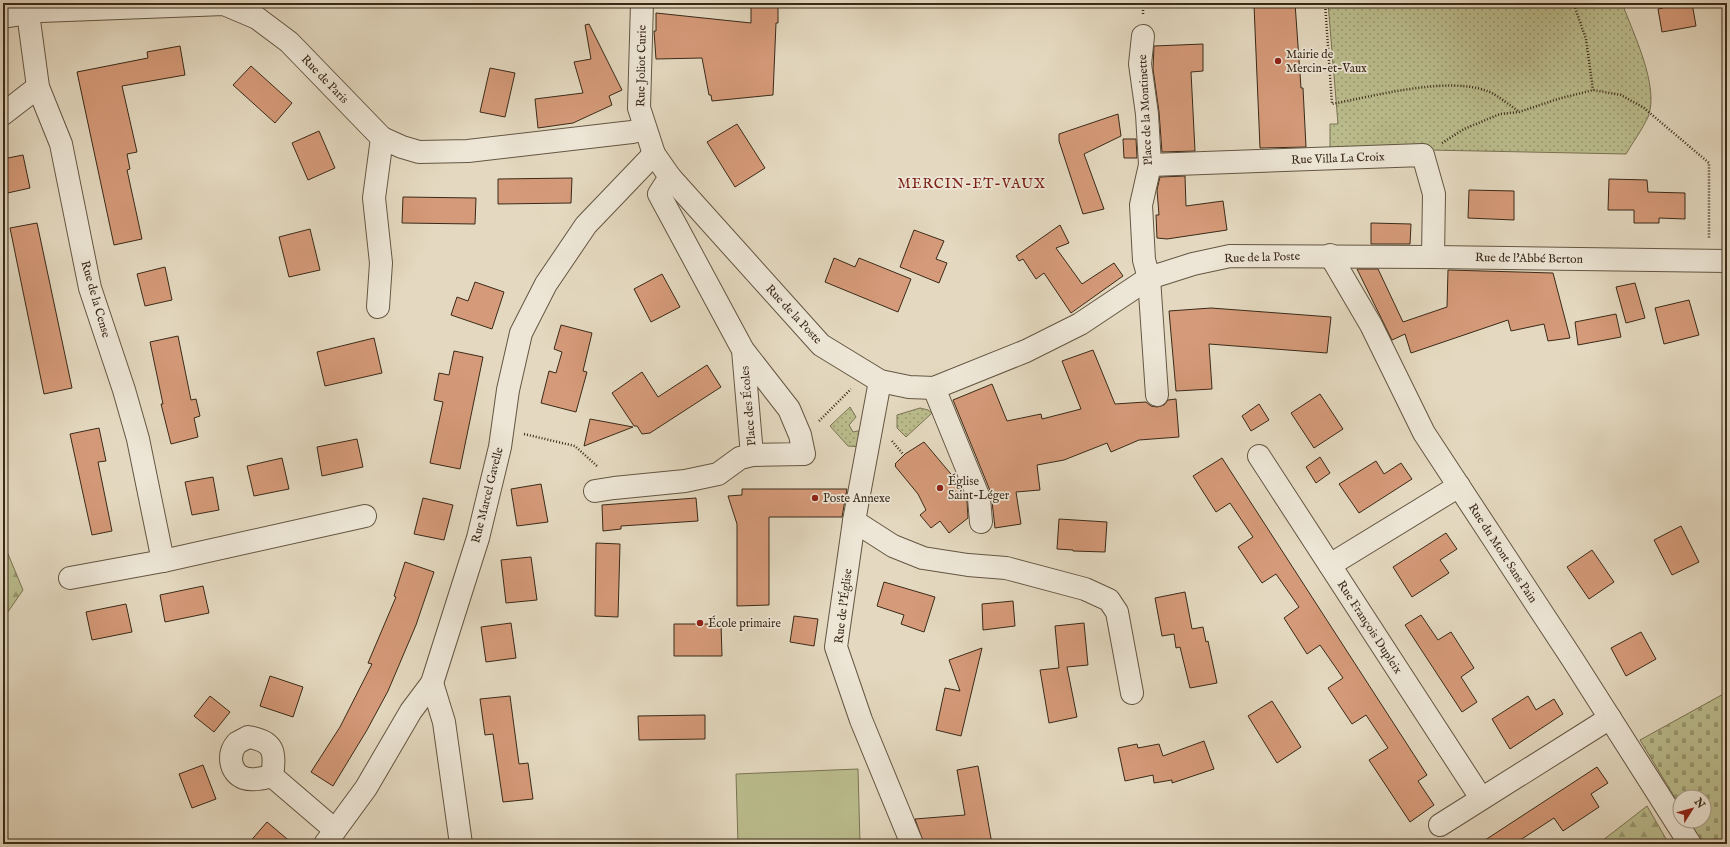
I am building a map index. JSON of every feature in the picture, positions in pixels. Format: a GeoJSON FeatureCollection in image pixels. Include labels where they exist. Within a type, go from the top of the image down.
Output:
{"type":"FeatureCollection","features":[{"type":"Feature","properties":{"kind":"street","name":"Rue Joliot Curie"},"geometry":{"type":"LineString","coordinates":[[642,3],[639,108],[644,129]]}},
{"type":"Feature","properties":{"kind":"street","name":"Rue de Paris"},"geometry":{"type":"LineString","coordinates":[[3,17],[47,10],[224,4],[257,18],[289,42],[382,138],[402,147],[419,152],[435,153],[483,150],[632,132],[644,129]]}},
{"type":"Feature","properties":{"kind":"street","name":"Rue de la Cense"},"geometry":{"type":"LineString","coordinates":[[28,13],[38,86],[61,144],[90,288],[124,390],[138,439],[163,561]]}},
{"type":"Feature","properties":{"kind":"street","name":"Place de la Montinette"},"geometry":{"type":"LineString","coordinates":[[1143,36],[1140,64],[1147,114],[1150,165],[1141,205],[1144,260],[1149,278]]}},
{"type":"Feature","properties":{"kind":"street"},"geometry":{"type":"LineString","coordinates":[[3,114],[38,86]]}},
{"type":"Feature","properties":{"kind":"street","name":"Rue de la Poste"},"geometry":{"type":"LineString","coordinates":[[644,129],[654,154],[670,177],[821,345],[880,381],[910,387],[934,388],[1054,338],[1080,324],[1149,278],[1193,264],[1230,256],[1330,255]]}},
{"type":"Feature","properties":{"kind":"street"},"geometry":{"type":"LineString","coordinates":[[378,307],[381,263],[374,198],[382,138]]}},
{"type":"Feature","properties":{"kind":"street","name":"Rue Marcel Gavelle"},"geometry":{"type":"LineString","coordinates":[[330,837],[366,788],[411,711],[432,683],[478,538],[500,447],[508,390],[521,333],[546,284],[586,225],[654,154]]}},
{"type":"Feature","properties":{"kind":"street"},"geometry":{"type":"LineString","coordinates":[[1423,155],[1434,194],[1433,257]]}},
{"type":"Feature","properties":{"kind":"street","name":"Rue Villa La Croix"},"geometry":{"type":"LineString","coordinates":[[1150,165],[1423,155]]}},
{"type":"Feature","properties":{"kind":"street","name":"Place des Écoles"},"geometry":{"type":"LineString","coordinates":[[670,177],[659,194],[743,350],[789,409],[800,435],[804,454],[752,455],[743,350]]}},
{"type":"Feature","properties":{"kind":"street","name":"Rue de l'Abbé Berton"},"geometry":{"type":"LineString","coordinates":[[1330,255],[1718,261]]}},
{"type":"Feature","properties":{"kind":"street","name":"Rue du Mont Sans Pain"},"geometry":{"type":"LineString","coordinates":[[1330,255],[1371,325],[1424,433],[1610,718],[1690,844]]}},
{"type":"Feature","properties":{"kind":"street"},"geometry":{"type":"LineString","coordinates":[[1149,278],[1157,395]]}},
{"type":"Feature","properties":{"kind":"street","name":"Rue de l'Église"},"geometry":{"type":"LineString","coordinates":[[880,381],[854,521],[836,647],[861,720],[912,844]]}},
{"type":"Feature","properties":{"kind":"street"},"geometry":{"type":"LineString","coordinates":[[934,388],[979,498],[981,522]]}},
{"type":"Feature","properties":{"kind":"street"},"geometry":{"type":"LineString","coordinates":[[604,490],[685,481],[718,474],[740,458],[752,455]]}},
{"type":"Feature","properties":{"kind":"street","name":"Rue François Dupleix"},"geometry":{"type":"LineString","coordinates":[[1259,456],[1481,798]]}},
{"type":"Feature","properties":{"kind":"street"},"geometry":{"type":"LineString","coordinates":[[1330,565],[1459,486]]}},
{"type":"Feature","properties":{"kind":"street"},"geometry":{"type":"LineString","coordinates":[[70,578],[163,561],[365,516]]}},
{"type":"Feature","properties":{"kind":"street"},"geometry":{"type":"LineString","coordinates":[[854,521],[893,546],[923,558],[968,565],[1006,568],[1085,589],[1109,600],[1117,612],[1132,693]]}},
{"type":"Feature","properties":{"kind":"street"},"geometry":{"type":"LineString","coordinates":[[432,683],[444,722],[462,844]]}},
{"type":"Feature","properties":{"kind":"street"},"geometry":{"type":"LineString","coordinates":[[1440,825],[1610,718]]}},
{"type":"Feature","properties":{"kind":"street"},"geometry":{"type":"LineString","coordinates":[[272,776],[330,837]]}},
{"type":"Feature","properties":{"kind":"path"},"geometry":{"type":"LineString","coordinates":[[1326,3],[1332,104],[1435,86],[1464,85],[1488,91],[1519,112]]}},
{"type":"Feature","properties":{"kind":"path"},"geometry":{"type":"LineString","coordinates":[[1572,3],[1586,39],[1593,90]]}},
{"type":"Feature","properties":{"kind":"path"},"geometry":{"type":"LineString","coordinates":[[1423,155],[1464,129],[1500,114],[1519,112],[1558,98],[1593,90],[1621,95],[1644,108],[1709,163],[1718,261]]}},
{"type":"Feature","properties":{"kind":"path"},"geometry":{"type":"LineString","coordinates":[[823,418],[845,397]]}},
{"type":"Feature","properties":{"kind":"path"},"geometry":{"type":"LineString","coordinates":[[502,429],[575,446],[606,475],[604,490]]}},
{"type":"Feature","properties":{"kind":"green space"},"geometry":{"type":"Polygon","coordinates":[[[1328,3],[1622,3],[1644,60],[1648,76],[1651,91],[1651,105],[1648,117],[1626,154],[1330,148],[1330,124],[1338,124],[1328,3]]]}},
{"type":"Feature","properties":{"kind":"green space"},"geometry":{"type":"Polygon","coordinates":[[[850,407],[856,417],[849,425],[853,432],[862,430],[861,447],[848,446],[830,426],[850,407]]]}},
{"type":"Feature","properties":{"kind":"green space"},"geometry":{"type":"Polygon","coordinates":[[[920,408],[928,410],[932,413],[906,437],[897,428],[897,415],[920,408]]]}},
{"type":"Feature","properties":{"kind":"green space"},"geometry":{"type":"Polygon","coordinates":[[[3,542],[23,590],[3,619],[3,542]]]}},
{"type":"Feature","properties":{"kind":"green space"},"geometry":{"type":"Polygon","coordinates":[[[1727,692],[1727,844],[1703,844],[1694,829],[1712,829],[1712,789],[1672,789],[1672,793],[1640,740],[1727,692]]]}},
{"type":"Feature","properties":{"kind":"green space"},"geometry":{"type":"Polygon","coordinates":[[[858,769],[860,844],[738,844],[736,774],[858,769]]]}},
{"type":"Feature","properties":{"kind":"green space"},"geometry":{"type":"Polygon","coordinates":[[[1647,806],[1669,844],[1598,844],[1647,806]]]}},
{"type":"Feature","properties":{"kind":"building"},"geometry":{"type":"Polygon","coordinates":[[[778,3],[773,95],[712,101],[711,95],[709,95],[702,58],[656,59],[654,31],[656,31],[656,13],[751,23],[751,4],[778,3]]]}},
{"type":"Feature","properties":{"kind":"building","name":"Mairie de Mercin-et-Vaux"},"geometry":{"type":"Polygon","coordinates":[[[1295,3],[1301,88],[1303,88],[1306,147],[1260,148],[1254,5],[1295,3]]]}},
{"type":"Feature","properties":{"kind":"building"},"geometry":{"type":"Polygon","coordinates":[[[1662,3],[1692,3],[1696,26],[1662,32],[1658,9],[1663,8],[1662,3]]]}},
{"type":"Feature","properties":{"kind":"building"},"geometry":{"type":"Polygon","coordinates":[[[589,24],[622,90],[609,96],[612,105],[573,123],[538,128],[535,99],[583,93],[574,62],[591,59],[585,25],[589,24]]]}},
{"type":"Feature","properties":{"kind":"building"},"geometry":{"type":"Polygon","coordinates":[[[1203,44],[1203,71],[1191,72],[1195,151],[1162,152],[1159,112],[1153,69],[1154,46],[1203,44]]]}},
{"type":"Feature","properties":{"kind":"building"},"geometry":{"type":"Polygon","coordinates":[[[180,46],[185,75],[122,86],[137,152],[127,154],[130,169],[127,170],[142,239],[114,245],[77,72],[148,58],[147,52],[180,46]]]}},
{"type":"Feature","properties":{"kind":"building"},"geometry":{"type":"Polygon","coordinates":[[[251,66],[292,103],[275,123],[233,85],[251,66]]]}},
{"type":"Feature","properties":{"kind":"building"},"geometry":{"type":"Polygon","coordinates":[[[490,68],[515,73],[505,117],[480,112],[490,68]]]}},
{"type":"Feature","properties":{"kind":"building"},"geometry":{"type":"Polygon","coordinates":[[[1118,114],[1121,136],[1084,154],[1104,209],[1083,214],[1059,141],[1059,134],[1118,114]]]}},
{"type":"Feature","properties":{"kind":"building"},"geometry":{"type":"Polygon","coordinates":[[[737,124],[765,168],[735,187],[707,142],[737,124]]]}},
{"type":"Feature","properties":{"kind":"building"},"geometry":{"type":"Polygon","coordinates":[[[319,131],[335,168],[308,180],[292,143],[319,131]]]}},
{"type":"Feature","properties":{"kind":"building"},"geometry":{"type":"Polygon","coordinates":[[[1123,139],[1136,139],[1137,158],[1124,158],[1123,139]]]}},
{"type":"Feature","properties":{"kind":"building"},"geometry":{"type":"Polygon","coordinates":[[[23,155],[30,188],[3,194],[3,159],[23,155]]]}},
{"type":"Feature","properties":{"kind":"building"},"geometry":{"type":"Polygon","coordinates":[[[1185,176],[1186,206],[1223,201],[1227,230],[1167,239],[1157,238],[1156,215],[1159,215],[1157,190],[1160,177],[1185,176]]]}},
{"type":"Feature","properties":{"kind":"building"},"geometry":{"type":"Polygon","coordinates":[[[572,178],[571,203],[498,204],[498,179],[572,178]]]}},
{"type":"Feature","properties":{"kind":"building"},"geometry":{"type":"Polygon","coordinates":[[[1609,179],[1647,180],[1648,192],[1685,193],[1685,219],[1659,218],[1659,223],[1634,223],[1634,210],[1608,210],[1609,179]]]}},
{"type":"Feature","properties":{"kind":"building"},"geometry":{"type":"Polygon","coordinates":[[[1469,190],[1514,191],[1514,220],[1468,218],[1469,190]]]}},
{"type":"Feature","properties":{"kind":"building"},"geometry":{"type":"Polygon","coordinates":[[[403,197],[476,198],[475,224],[402,223],[403,197]]]}},
{"type":"Feature","properties":{"kind":"building"},"geometry":{"type":"Polygon","coordinates":[[[37,223],[72,388],[44,394],[10,228],[37,223]]]}},
{"type":"Feature","properties":{"kind":"building"},"geometry":{"type":"Polygon","coordinates":[[[1371,223],[1411,224],[1410,244],[1371,244],[1371,223]]]}},
{"type":"Feature","properties":{"kind":"building"},"geometry":{"type":"Polygon","coordinates":[[[1060,225],[1069,243],[1056,248],[1082,284],[1114,263],[1123,276],[1071,313],[1044,273],[1036,279],[1023,259],[1019,261],[1016,256],[1060,225]]]}},
{"type":"Feature","properties":{"kind":"building"},"geometry":{"type":"Polygon","coordinates":[[[310,229],[320,270],[289,277],[279,237],[310,229]]]}},
{"type":"Feature","properties":{"kind":"building"},"geometry":{"type":"Polygon","coordinates":[[[914,230],[944,241],[936,259],[947,263],[939,283],[900,267],[914,230]]]}},
{"type":"Feature","properties":{"kind":"building"},"geometry":{"type":"Polygon","coordinates":[[[834,258],[855,267],[859,258],[911,279],[898,312],[825,282],[834,258]]]}},
{"type":"Feature","properties":{"kind":"building"},"geometry":{"type":"Polygon","coordinates":[[[165,267],[172,300],[145,306],[137,274],[165,267]]]}},
{"type":"Feature","properties":{"kind":"building"},"geometry":{"type":"Polygon","coordinates":[[[1357,269],[1378,269],[1403,322],[1447,307],[1448,270],[1553,273],[1570,338],[1548,341],[1544,324],[1511,331],[1508,320],[1411,353],[1405,334],[1392,340],[1357,269]]]}},
{"type":"Feature","properties":{"kind":"building"},"geometry":{"type":"Polygon","coordinates":[[[662,274],[680,307],[651,322],[634,289],[662,274]]]}},
{"type":"Feature","properties":{"kind":"building"},"geometry":{"type":"Polygon","coordinates":[[[475,282],[504,292],[492,329],[451,315],[457,297],[468,301],[475,282]]]}},
{"type":"Feature","properties":{"kind":"building"},"geometry":{"type":"Polygon","coordinates":[[[1635,283],[1645,318],[1626,323],[1616,287],[1635,283]]]}},
{"type":"Feature","properties":{"kind":"building"},"geometry":{"type":"Polygon","coordinates":[[[1689,300],[1699,335],[1664,344],[1655,308],[1689,300]]]}},
{"type":"Feature","properties":{"kind":"building"},"geometry":{"type":"Polygon","coordinates":[[[1211,308],[1331,317],[1327,353],[1209,344],[1212,389],[1176,391],[1169,311],[1211,308]]]}},
{"type":"Feature","properties":{"kind":"building"},"geometry":{"type":"Polygon","coordinates":[[[1616,314],[1621,337],[1578,345],[1575,322],[1616,314]]]}},
{"type":"Feature","properties":{"kind":"building"},"geometry":{"type":"Polygon","coordinates":[[[561,325],[592,333],[583,371],[587,372],[576,412],[541,403],[549,371],[556,373],[562,352],[554,349],[561,325]]]}},
{"type":"Feature","properties":{"kind":"building"},"geometry":{"type":"Polygon","coordinates":[[[178,336],[191,400],[196,399],[200,416],[194,418],[198,437],[171,444],[161,404],[163,404],[150,342],[178,336]]]}},
{"type":"Feature","properties":{"kind":"building"},"geometry":{"type":"Polygon","coordinates":[[[374,338],[382,373],[325,386],[317,352],[374,338]]]}},
{"type":"Feature","properties":{"kind":"building"},"geometry":{"type":"Polygon","coordinates":[[[1093,350],[1115,404],[1146,402],[1151,406],[1157,407],[1164,405],[1168,400],[1176,399],[1179,437],[1139,440],[1111,452],[1107,443],[1064,460],[1037,465],[1040,490],[1016,492],[1021,524],[995,528],[991,493],[953,400],[992,384],[1007,421],[1041,414],[1042,419],[1081,409],[1062,361],[1093,350]]]}},
{"type":"Feature","properties":{"kind":"building"},"geometry":{"type":"Polygon","coordinates":[[[454,351],[483,357],[460,469],[430,463],[443,402],[434,400],[439,373],[449,375],[454,351]]]}},
{"type":"Feature","properties":{"kind":"building"},"geometry":{"type":"Polygon","coordinates":[[[707,365],[721,387],[650,433],[642,434],[637,426],[634,426],[612,393],[642,372],[658,397],[707,365]]]}},
{"type":"Feature","properties":{"kind":"building"},"geometry":{"type":"Polygon","coordinates":[[[1320,394],[1343,429],[1314,448],[1291,413],[1320,394]]]}},
{"type":"Feature","properties":{"kind":"building"},"geometry":{"type":"Polygon","coordinates":[[[1259,404],[1269,420],[1251,431],[1242,416],[1259,404]]]}},
{"type":"Feature","properties":{"kind":"building"},"geometry":{"type":"Polygon","coordinates":[[[590,419],[633,427],[584,446],[590,419]]]}},
{"type":"Feature","properties":{"kind":"building"},"geometry":{"type":"Polygon","coordinates":[[[99,428],[106,461],[98,462],[112,531],[92,535],[70,434],[99,428]]]}},
{"type":"Feature","properties":{"kind":"building"},"geometry":{"type":"Polygon","coordinates":[[[357,439],[363,467],[322,476],[317,447],[357,439]]]}},
{"type":"Feature","properties":{"kind":"building","name":"Église Saint-Léger"},"geometry":{"type":"Polygon","coordinates":[[[924,442],[961,486],[967,501],[968,518],[949,533],[940,521],[931,528],[920,515],[926,510],[918,494],[895,466],[895,464],[905,454],[924,442]]]}},
{"type":"Feature","properties":{"kind":"building"},"geometry":{"type":"Polygon","coordinates":[[[1320,457],[1330,473],[1316,483],[1306,467],[1320,457]]]}},
{"type":"Feature","properties":{"kind":"building"},"geometry":{"type":"Polygon","coordinates":[[[282,458],[289,489],[254,496],[247,466],[282,458]]]}},
{"type":"Feature","properties":{"kind":"building"},"geometry":{"type":"Polygon","coordinates":[[[1222,458],[1427,775],[1418,781],[1434,805],[1410,822],[1369,760],[1388,748],[1366,715],[1352,724],[1328,688],[1343,678],[1320,645],[1307,654],[1284,618],[1299,607],[1276,574],[1262,583],[1238,547],[1253,537],[1230,503],[1216,512],[1193,476],[1222,458]]]}},
{"type":"Feature","properties":{"kind":"building"},"geometry":{"type":"Polygon","coordinates":[[[1376,461],[1384,474],[1401,463],[1412,479],[1359,513],[1339,484],[1376,461]]]}},
{"type":"Feature","properties":{"kind":"building"},"geometry":{"type":"Polygon","coordinates":[[[213,477],[219,510],[192,515],[185,482],[213,477]]]}},
{"type":"Feature","properties":{"kind":"building"},"geometry":{"type":"Polygon","coordinates":[[[541,484],[548,522],[517,526],[511,489],[541,484]]]}},
{"type":"Feature","properties":{"kind":"building"},"geometry":{"type":"Polygon","coordinates":[[[742,489],[847,489],[842,517],[769,517],[769,605],[737,606],[737,524],[728,496],[742,495],[742,489]]]}},
{"type":"Feature","properties":{"kind":"building"},"geometry":{"type":"Polygon","coordinates":[[[423,498],[453,505],[444,540],[414,534],[423,498]]]}},
{"type":"Feature","properties":{"kind":"building"},"geometry":{"type":"Polygon","coordinates":[[[696,498],[698,521],[621,526],[621,529],[603,531],[602,505],[696,498]]]}},
{"type":"Feature","properties":{"kind":"building"},"geometry":{"type":"Polygon","coordinates":[[[1059,519],[1107,522],[1105,552],[1057,549],[1059,519]]]}},
{"type":"Feature","properties":{"kind":"building"},"geometry":{"type":"Polygon","coordinates":[[[1681,526],[1699,562],[1672,575],[1654,540],[1681,526]]]}},
{"type":"Feature","properties":{"kind":"building"},"geometry":{"type":"Polygon","coordinates":[[[1446,533],[1457,549],[1440,560],[1449,573],[1412,597],[1393,567],[1446,533]]]}},
{"type":"Feature","properties":{"kind":"building"},"geometry":{"type":"Polygon","coordinates":[[[596,543],[620,544],[618,617],[595,616],[596,543]]]}},
{"type":"Feature","properties":{"kind":"building"},"geometry":{"type":"Polygon","coordinates":[[[1592,550],[1614,582],[1589,599],[1567,567],[1592,550]]]}},
{"type":"Feature","properties":{"kind":"building"},"geometry":{"type":"Polygon","coordinates":[[[531,557],[537,600],[506,603],[501,560],[531,557]]]}},
{"type":"Feature","properties":{"kind":"building"},"geometry":{"type":"Polygon","coordinates":[[[405,562],[434,572],[416,625],[388,691],[367,730],[333,786],[311,772],[340,727],[372,664],[368,663],[396,597],[394,596],[405,562]]]}},
{"type":"Feature","properties":{"kind":"building"},"geometry":{"type":"Polygon","coordinates":[[[884,582],[935,597],[924,632],[901,624],[904,615],[877,606],[884,582]]]}},
{"type":"Feature","properties":{"kind":"building"},"geometry":{"type":"Polygon","coordinates":[[[203,586],[209,613],[165,622],[160,595],[203,586]]]}},
{"type":"Feature","properties":{"kind":"building"},"geometry":{"type":"Polygon","coordinates":[[[1185,592],[1192,629],[1203,627],[1206,642],[1208,641],[1217,683],[1190,688],[1180,647],[1176,648],[1174,634],[1162,636],[1155,598],[1185,592]]]}},
{"type":"Feature","properties":{"kind":"building"},"geometry":{"type":"Polygon","coordinates":[[[1013,601],[1015,626],[983,630],[982,604],[1013,601]]]}},
{"type":"Feature","properties":{"kind":"building"},"geometry":{"type":"Polygon","coordinates":[[[126,604],[132,632],[92,640],[86,612],[126,604]]]}},
{"type":"Feature","properties":{"kind":"building"},"geometry":{"type":"Polygon","coordinates":[[[1421,615],[1438,640],[1451,632],[1474,668],[1461,677],[1477,702],[1462,712],[1405,625],[1421,615]]]}},
{"type":"Feature","properties":{"kind":"building"},"geometry":{"type":"Polygon","coordinates":[[[794,616],[818,619],[814,646],[790,642],[794,616]]]}},
{"type":"Feature","properties":{"kind":"building"},"geometry":{"type":"Polygon","coordinates":[[[511,623],[516,658],[486,662],[481,627],[511,623]]]}},
{"type":"Feature","properties":{"kind":"building"},"geometry":{"type":"Polygon","coordinates":[[[1084,623],[1088,665],[1067,667],[1077,717],[1049,723],[1040,670],[1059,668],[1055,626],[1084,623]]]}},
{"type":"Feature","properties":{"kind":"building"},"geometry":{"type":"Polygon","coordinates":[[[674,624],[721,624],[722,656],[674,656],[674,624]]]}},
{"type":"Feature","properties":{"kind":"building"},"geometry":{"type":"Polygon","coordinates":[[[1641,632],[1656,659],[1626,676],[1611,648],[1641,632]]]}},
{"type":"Feature","properties":{"kind":"building"},"geometry":{"type":"Polygon","coordinates":[[[982,648],[961,736],[936,730],[945,688],[960,691],[949,660],[982,648]]]}},
{"type":"Feature","properties":{"kind":"building"},"geometry":{"type":"Polygon","coordinates":[[[270,676],[303,687],[293,717],[260,706],[270,676]]]}},
{"type":"Feature","properties":{"kind":"building"},"geometry":{"type":"Polygon","coordinates":[[[210,696],[230,712],[214,732],[194,716],[210,696]]]}},
{"type":"Feature","properties":{"kind":"building"},"geometry":{"type":"Polygon","coordinates":[[[510,696],[519,764],[528,763],[533,799],[503,802],[493,734],[485,735],[480,699],[510,696]]]}},
{"type":"Feature","properties":{"kind":"building"},"geometry":{"type":"Polygon","coordinates":[[[1528,696],[1536,710],[1554,699],[1563,714],[1510,749],[1492,719],[1528,696]]]}},
{"type":"Feature","properties":{"kind":"building"},"geometry":{"type":"Polygon","coordinates":[[[1272,701],[1301,747],[1277,763],[1248,716],[1272,701]]]}},
{"type":"Feature","properties":{"kind":"building"},"geometry":{"type":"Polygon","coordinates":[[[705,715],[705,739],[639,740],[638,716],[705,715]]]}},
{"type":"Feature","properties":{"kind":"building"},"geometry":{"type":"Polygon","coordinates":[[[1204,741],[1214,769],[1172,783],[1172,780],[1154,783],[1153,775],[1125,781],[1118,748],[1137,744],[1138,748],[1159,744],[1163,756],[1204,741]]]}},
{"type":"Feature","properties":{"kind":"building"},"geometry":{"type":"Polygon","coordinates":[[[203,765],[216,799],[192,808],[179,774],[203,765]]]}},
{"type":"Feature","properties":{"kind":"building"},"geometry":{"type":"Polygon","coordinates":[[[978,766],[992,844],[924,844],[915,819],[965,815],[957,770],[978,766]]]}},
{"type":"Feature","properties":{"kind":"building"},"geometry":{"type":"Polygon","coordinates":[[[1597,767],[1608,783],[1591,794],[1599,807],[1563,831],[1554,818],[1514,844],[1479,844],[1597,767]]]}},
{"type":"Feature","properties":{"kind":"building"},"geometry":{"type":"Polygon","coordinates":[[[267,822],[293,844],[248,844],[267,822]]]}},
{"type":"Feature","properties":{"kind":"place","name":"Mairie de Mercin-et-Vaux"},"geometry":{"type":"Point","coordinates":[1278,61]}},
{"type":"Feature","properties":{"kind":"place","name":"Église Saint-Léger"},"geometry":{"type":"Point","coordinates":[940,488]}},
{"type":"Feature","properties":{"kind":"place","name":"Poste Annexe"},"geometry":{"type":"Point","coordinates":[815,498]}},
{"type":"Feature","properties":{"kind":"place","name":"École primaire"},"geometry":{"type":"Point","coordinates":[700,623]}},
{"type":"Feature","properties":{"kind":"district","name":"MERCIN-ET-VAUX"},"geometry":{"type":"Point","coordinates":[972,183]}}]}
